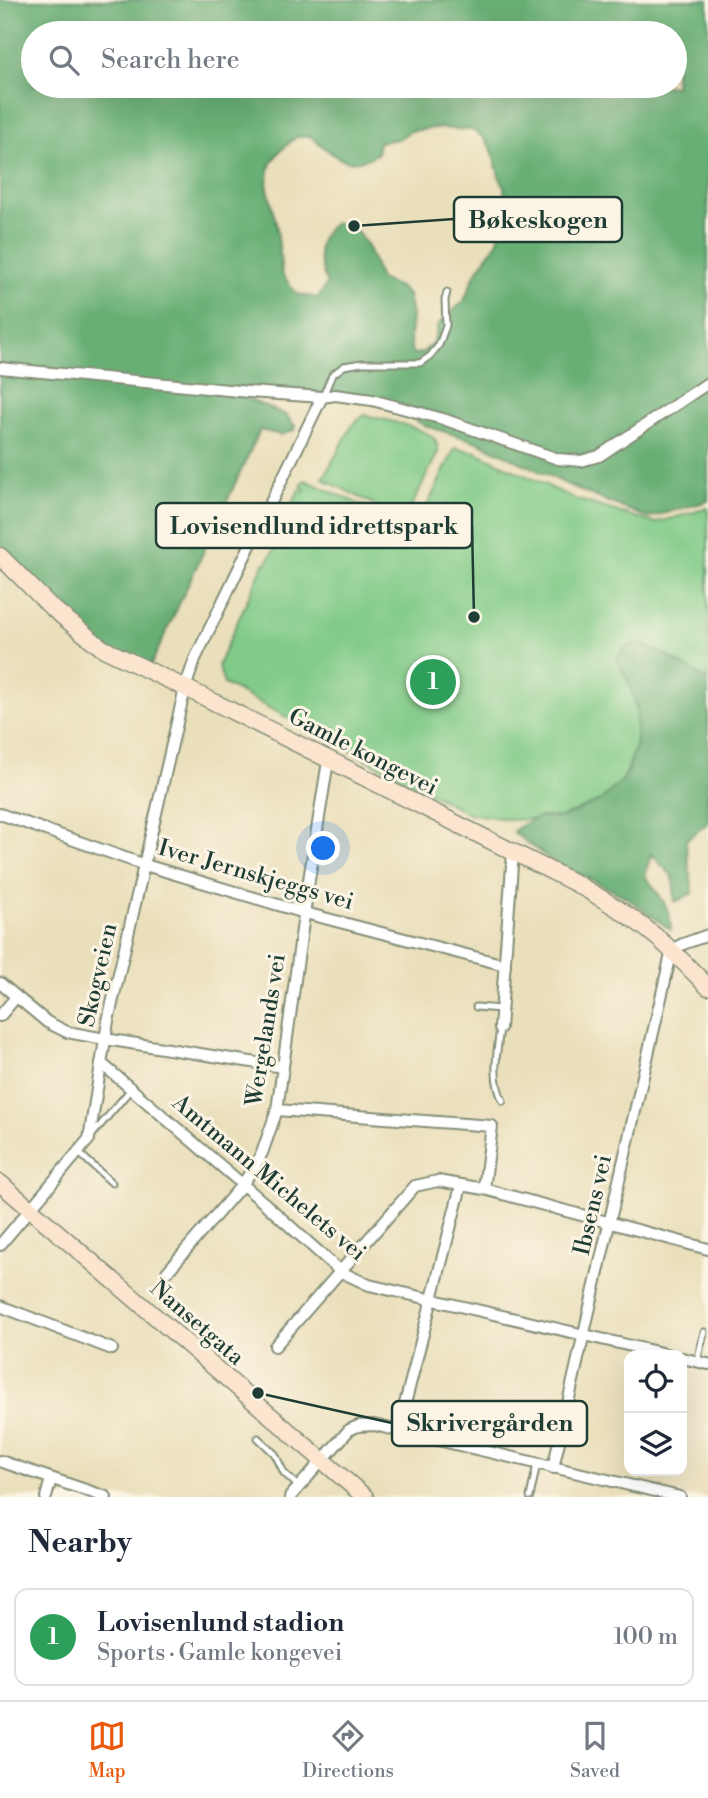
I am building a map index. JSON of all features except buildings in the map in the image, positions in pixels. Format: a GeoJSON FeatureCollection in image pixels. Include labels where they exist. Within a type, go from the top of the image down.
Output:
{"type":"FeatureCollection","features":[{"type":"Feature","properties":{"kind":"street"},"geometry":{"type":"LineString","coordinates":[[0,368],[372,400],[443,419],[558,459],[581,461],[599,456],[708,383]]}},
{"type":"Feature","properties":{"kind":"street","name":"Skogveien"},"geometry":{"type":"LineString","coordinates":[[89,1139],[105,1040],[185,688],[201,646],[322,397]]}},
{"type":"Feature","properties":{"kind":"street","name":"Gamle kongevei"},"geometry":{"type":"LineString","coordinates":[[0,556],[51,607],[102,648],[575,883],[641,925],[672,950],[708,987]]}},
{"type":"Feature","properties":{"kind":"street","name":"Wergelands vei"},"geometry":{"type":"LineString","coordinates":[[167,1272],[256,1166],[277,1110],[328,761]]}},
{"type":"Feature","properties":{"kind":"street","name":"Iver Jernskjeggs vei"},"geometry":{"type":"LineString","coordinates":[[0,814],[145,865],[305,913],[505,965]]}},
{"type":"Feature","properties":{"kind":"street"},"geometry":{"type":"LineString","coordinates":[[500,1028],[513,852]]}},
{"type":"Feature","properties":{"kind":"street"},"geometry":{"type":"LineString","coordinates":[[672,950],[683,943],[708,935]]}},
{"type":"Feature","properties":{"kind":"street","name":"Ibsens vei"},"geometry":{"type":"LineString","coordinates":[[553,1468],[672,950]]}},
{"type":"Feature","properties":{"kind":"street"},"geometry":{"type":"LineString","coordinates":[[0,983],[47,1022],[78,1035],[283,1067]]}},
{"type":"Feature","properties":{"kind":"street"},"geometry":{"type":"LineString","coordinates":[[0,1016],[16,997]]}},
{"type":"Feature","properties":{"kind":"street","name":"Amtmann Michelets vei"},"geometry":{"type":"LineString","coordinates":[[101,1063],[341,1272],[369,1284],[648,1350]]}},
{"type":"Feature","properties":{"kind":"street"},"geometry":{"type":"LineString","coordinates":[[277,1110],[492,1126],[484,1189]]}},
{"type":"Feature","properties":{"kind":"street"},"geometry":{"type":"LineString","coordinates":[[0,1245],[89,1139]]}},
{"type":"Feature","properties":{"kind":"street"},"geometry":{"type":"LineString","coordinates":[[275,1346],[415,1186],[438,1181],[484,1189],[708,1249]]}},
{"type":"Feature","properties":{"kind":"street","name":"Nansetgata"},"geometry":{"type":"LineString","coordinates":[[0,1183],[365,1497]]}},
{"type":"Feature","properties":{"kind":"street"},"geometry":{"type":"LineString","coordinates":[[398,1431],[461,1186]]}},
{"type":"Feature","properties":{"kind":"street"},"geometry":{"type":"LineString","coordinates":[[0,1306],[112,1349]]}},
{"type":"Feature","properties":{"kind":"street"},"geometry":{"type":"LineString","coordinates":[[290,1497],[349,1430],[358,1426],[374,1425],[680,1497]]}},
{"type":"Feature","properties":{"kind":"street"},"geometry":{"type":"LineString","coordinates":[[0,1461],[106,1497]]}},
{"type":"Feature","properties":{"kind":"street"},"geometry":{"type":"LineString","coordinates":[[46,1497],[51,1479]]}},
{"type":"Feature","properties":{"kind":"lane"},"geometry":{"type":"LineString","coordinates":[[322,397],[332,375],[344,366],[362,363],[420,363],[430,356],[439,345],[446,326],[447,292]]}},
{"type":"Feature","properties":{"kind":"lane"},"geometry":{"type":"LineString","coordinates":[[476,1007],[501,1009]]}},
{"type":"Feature","properties":{"kind":"lane"},"geometry":{"type":"LineString","coordinates":[[500,1028],[495,1069],[497,1090],[503,1101]]}},
{"type":"Feature","properties":{"kind":"lane"},"geometry":{"type":"LineString","coordinates":[[89,1139],[131,1089]]}},
{"type":"Feature","properties":{"kind":"lane"},"geometry":{"type":"LineString","coordinates":[[78,1152],[112,1183]]}},
{"type":"Feature","properties":{"kind":"lane"},"geometry":{"type":"LineString","coordinates":[[703,1363],[704,1332]]}},
{"type":"Feature","properties":{"kind":"lane"},"geometry":{"type":"LineString","coordinates":[[258,1438],[275,1454],[284,1472],[298,1486]]}},
{"type":"Feature","properties":{"kind":"lane"},"geometry":{"type":"LineString","coordinates":[[530,1497],[537,1464]]}},
{"type":"Feature","properties":{"kind":"green space"},"geometry":{"type":"Polygon","coordinates":[[[0,0],[708,0],[708,501],[648,518],[579,490],[478,442],[426,426],[369,395],[227,390],[286,415],[295,426],[294,430],[281,435],[260,430],[148,671],[102,648],[0,556],[0,0]],[[434,128],[411,131],[398,139],[379,142],[377,154],[357,161],[341,159],[310,136],[296,137],[279,152],[270,165],[267,184],[277,228],[282,274],[297,294],[318,298],[327,283],[319,250],[323,236],[335,223],[352,228],[366,244],[380,279],[399,287],[408,295],[412,316],[412,354],[422,353],[434,341],[438,324],[464,301],[475,274],[498,241],[505,201],[504,186],[492,150],[484,138],[472,130],[434,128]]]}},
{"type":"Feature","properties":{"kind":"green space"},"geometry":{"type":"Polygon","coordinates":[[[365,415],[419,430],[432,436],[437,444],[438,452],[405,520],[323,479],[353,424],[365,415]]]}},
{"type":"Feature","properties":{"kind":"green space"},"geometry":{"type":"Polygon","coordinates":[[[455,448],[476,452],[575,499],[655,523],[708,508],[708,680],[660,652],[636,643],[623,649],[617,660],[629,682],[637,710],[636,743],[627,771],[623,780],[600,801],[562,817],[514,820],[468,813],[224,684],[218,665],[264,563],[266,564],[277,544],[274,542],[299,490],[306,490],[301,487],[305,480],[416,529],[455,448]]]}},
{"type":"Feature","properties":{"kind":"green space"},"geometry":{"type":"Polygon","coordinates":[[[636,643],[660,652],[708,680],[708,823],[686,840],[693,893],[675,902],[673,877],[651,854],[645,876],[666,907],[671,930],[626,897],[549,859],[513,832],[539,817],[562,817],[600,801],[623,780],[636,743],[637,710],[629,682],[617,660],[623,649],[636,643]]]}},
{"type":"Feature","properties":{"kind":"place","name":"Bøkeskogen"},"geometry":{"type":"Point","coordinates":[354,226]}},
{"type":"Feature","properties":{"kind":"place","name":"Lovisendlund idrettspark"},"geometry":{"type":"Point","coordinates":[474,617]}},
{"type":"Feature","properties":{"kind":"place","name":"Lovisenlund stadion"},"geometry":{"type":"Point","coordinates":[433,682]}},
{"type":"Feature","properties":{"kind":"place","name":"Skrivergården"},"geometry":{"type":"Point","coordinates":[258,1393]}}]}
